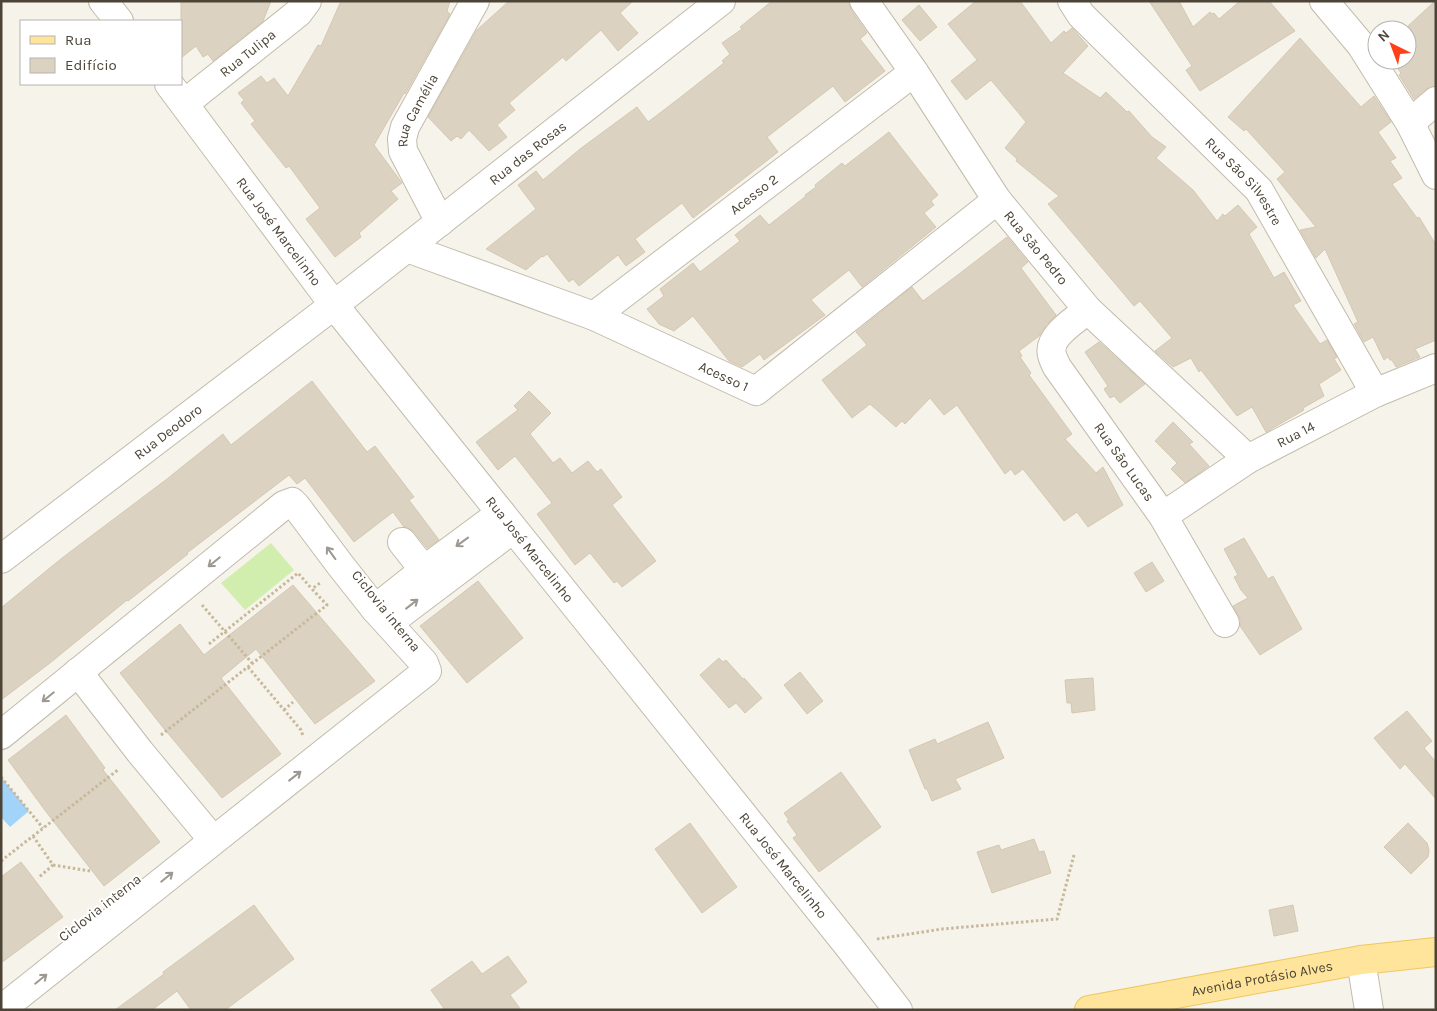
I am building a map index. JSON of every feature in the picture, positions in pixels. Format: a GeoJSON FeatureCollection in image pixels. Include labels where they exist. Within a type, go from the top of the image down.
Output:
{"type":"FeatureCollection","features":[{"type":"Feature","properties":{"kind":"main road","name":"Avenida Protásio Alves"},"geometry":{"type":"LineString","coordinates":[[1089,1010],[1361,960],[1436,952]]}},
{"type":"Feature","properties":{"kind":"street"},"geometry":{"type":"LineString","coordinates":[[103,1],[118,20]]}},
{"type":"Feature","properties":{"kind":"street","name":"Rua Tulipa"},"geometry":{"type":"LineString","coordinates":[[177,93],[298,13],[308,1]]}},
{"type":"Feature","properties":{"kind":"street","name":"Rua Camélia"},"geometry":{"type":"LineString","coordinates":[[440,222],[403,151],[402,139],[405,127],[475,1]]}},
{"type":"Feature","properties":{"kind":"street","name":"Rua das Rosas"},"geometry":{"type":"LineString","coordinates":[[334,305],[721,1]]}},
{"type":"Feature","properties":{"kind":"street","name":"Rua São Pedro"},"geometry":{"type":"LineString","coordinates":[[864,1],[914,72],[997,200],[1088,310],[1248,459]]}},
{"type":"Feature","properties":{"kind":"street","name":"Rua São Silvestre"},"geometry":{"type":"LineString","coordinates":[[1072,1],[1081,15],[1259,190],[1375,393]]}},
{"type":"Feature","properties":{"kind":"street"},"geometry":{"type":"LineString","coordinates":[[1324,1],[1360,45],[1410,123],[1436,175]]}},
{"type":"Feature","properties":{"kind":"street","name":"Acesso 2"},"geometry":{"type":"LineString","coordinates":[[594,316],[914,72]]}},
{"type":"Feature","properties":{"kind":"street","name":"Rua José Marcelinho"},"geometry":{"type":"LineString","coordinates":[[177,93],[334,305],[898,1010]]}},
{"type":"Feature","properties":{"kind":"street"},"geometry":{"type":"LineString","coordinates":[[1410,123],[1436,101]]}},
{"type":"Feature","properties":{"kind":"street","name":"Acesso 1"},"geometry":{"type":"LineString","coordinates":[[407,248],[594,316],[756,390],[997,200]]}},
{"type":"Feature","properties":{"kind":"street","name":"Rua Deodoro"},"geometry":{"type":"LineString","coordinates":[[1,559],[334,305]]}},
{"type":"Feature","properties":{"kind":"street","name":"Rua São Lucas"},"geometry":{"type":"LineString","coordinates":[[1088,310],[1065,327],[1054,341],[1051,354],[1057,367],[1163,516],[1225,623]]}},
{"type":"Feature","properties":{"kind":"street","name":"Rua 14"},"geometry":{"type":"LineString","coordinates":[[1163,516],[1248,459],[1375,393],[1436,368]]}},
{"type":"Feature","properties":{"kind":"street"},"geometry":{"type":"LineString","coordinates":[[1,735],[284,505],[292,502],[381,616],[424,663],[427,671],[8,1004],[1,1006]]}},
{"type":"Feature","properties":{"kind":"street"},"geometry":{"type":"LineString","coordinates":[[381,616],[507,521]]}},
{"type":"Feature","properties":{"kind":"street"},"geometry":{"type":"LineString","coordinates":[[402,542],[430,578]]}},
{"type":"Feature","properties":{"kind":"street"},"geometry":{"type":"LineString","coordinates":[[78,672],[140,752],[213,840]]}},
{"type":"Feature","properties":{"kind":"street"},"geometry":{"type":"LineString","coordinates":[[1361,960],[1369,1010]]}},
{"type":"Feature","properties":{"kind":"path"},"geometry":{"type":"LineString","coordinates":[[312,589],[341,566]]}},
{"type":"Feature","properties":{"kind":"path"},"geometry":{"type":"LineString","coordinates":[[1,861],[327,605],[298,572],[209,644]]}},
{"type":"Feature","properties":{"kind":"path"},"geometry":{"type":"LineString","coordinates":[[186,585],[252,663]]}},
{"type":"Feature","properties":{"kind":"path"},"geometry":{"type":"LineString","coordinates":[[248,667],[301,730],[312,762]]}},
{"type":"Feature","properties":{"kind":"path"},"geometry":{"type":"LineString","coordinates":[[284,710],[293,702]]}},
{"type":"Feature","properties":{"kind":"path"},"geometry":{"type":"LineString","coordinates":[[1,778],[43,828]]}},
{"type":"Feature","properties":{"kind":"path"},"geometry":{"type":"LineString","coordinates":[[33,836],[53,865],[90,871]]}},
{"type":"Feature","properties":{"kind":"path"},"geometry":{"type":"LineString","coordinates":[[846,944],[942,929],[1057,919],[1074,855]]}},
{"type":"Feature","properties":{"kind":"path"},"geometry":{"type":"LineString","coordinates":[[38,878],[53,865]]}},
{"type":"Feature","properties":{"kind":"green space"},"geometry":{"type":"Polygon","coordinates":[[[271,543],[294,570],[245,610],[221,583],[271,543]]]}},
{"type":"Feature","properties":{"kind":"water"},"geometry":{"type":"Polygon","coordinates":[[[1,777],[29,811],[10,827],[1,817],[1,777]]]}},
{"type":"Feature","properties":{"kind":"building"},"geometry":{"type":"Polygon","coordinates":[[[181,1],[271,1],[263,21],[213,61],[208,54],[203,57],[196,46],[182,57],[181,1]]]}},
{"type":"Feature","properties":{"kind":"building"},"geometry":{"type":"Polygon","coordinates":[[[341,1],[450,1],[447,11],[450,14],[374,145],[402,183],[391,191],[398,199],[359,233],[361,237],[335,257],[306,219],[320,208],[289,166],[286,168],[251,124],[255,121],[241,103],[244,100],[238,93],[261,76],[267,83],[274,78],[288,96],[318,45],[321,46],[341,1]]]}},
{"type":"Feature","properties":{"kind":"building"},"geometry":{"type":"Polygon","coordinates":[[[509,1],[633,1],[620,13],[638,33],[618,51],[601,30],[566,61],[563,57],[509,103],[515,110],[497,125],[507,137],[489,151],[469,130],[461,139],[457,136],[451,141],[428,117],[477,30],[509,1]]]}},
{"type":"Feature","properties":{"kind":"building"},"geometry":{"type":"Polygon","coordinates":[[[772,1],[849,1],[851,10],[867,33],[860,39],[885,71],[845,102],[833,86],[767,137],[778,152],[693,218],[682,203],[635,239],[645,252],[626,266],[618,255],[579,286],[573,279],[569,282],[547,254],[526,270],[486,249],[536,209],[518,185],[536,171],[543,180],[580,149],[637,107],[648,122],[724,63],[722,61],[730,54],[722,43],[742,29],[740,27],[772,1]]]}},
{"type":"Feature","properties":{"kind":"building"},"geometry":{"type":"Polygon","coordinates":[[[976,1],[1020,1],[1051,43],[1064,31],[1066,33],[1072,28],[1088,46],[1063,73],[1100,98],[1106,92],[1127,112],[1129,111],[1152,137],[1166,147],[1156,158],[1193,190],[1217,221],[1223,214],[1225,216],[1238,205],[1257,227],[1249,234],[1274,278],[1284,272],[1301,301],[1293,305],[1320,344],[1327,340],[1337,357],[1334,359],[1341,370],[1319,384],[1324,396],[1266,432],[1252,407],[1237,416],[1201,370],[1199,372],[1191,358],[1173,367],[1155,351],[1172,338],[1140,301],[1134,306],[1048,204],[1059,196],[1016,161],[1017,159],[1005,148],[1026,122],[991,80],[966,100],[951,81],[977,60],[948,24],[976,1]]]}},
{"type":"Feature","properties":{"kind":"building"},"geometry":{"type":"Polygon","coordinates":[[[1149,1],[1179,1],[1193,27],[1210,12],[1214,13],[1219,19],[1240,1],[1269,1],[1295,31],[1200,91],[1186,70],[1192,66],[1149,1]]]}},
{"type":"Feature","properties":{"kind":"building"},"geometry":{"type":"Polygon","coordinates":[[[1436,1],[1436,86],[1426,89],[1414,99],[1399,75],[1401,73],[1399,70],[1417,70],[1417,20],[1415,20],[1436,1]]]}},
{"type":"Feature","properties":{"kind":"building"},"geometry":{"type":"Polygon","coordinates":[[[919,5],[937,27],[920,41],[902,20],[919,5]]]}},
{"type":"Feature","properties":{"kind":"building"},"geometry":{"type":"Polygon","coordinates":[[[1300,38],[1361,107],[1374,96],[1391,122],[1378,132],[1396,158],[1390,161],[1402,178],[1392,184],[1417,218],[1419,217],[1436,245],[1436,340],[1415,349],[1420,357],[1396,367],[1388,357],[1384,360],[1373,337],[1364,342],[1354,324],[1358,322],[1325,249],[1316,258],[1300,230],[1316,227],[1277,179],[1285,172],[1246,129],[1244,131],[1228,117],[1300,38]]]}},
{"type":"Feature","properties":{"kind":"building"},"geometry":{"type":"Polygon","coordinates":[[[889,132],[938,195],[931,201],[934,205],[924,213],[936,227],[862,287],[849,270],[811,300],[825,315],[764,360],[760,354],[742,367],[729,361],[693,316],[674,331],[659,324],[647,309],[664,296],[660,289],[693,263],[700,272],[740,241],[735,235],[760,215],[769,225],[806,196],[816,187],[815,185],[842,163],[845,166],[889,132]]]}},
{"type":"Feature","properties":{"kind":"building"},"geometry":{"type":"Polygon","coordinates":[[[1007,237],[1028,262],[1021,268],[1056,315],[1039,336],[1019,351],[1022,356],[1020,357],[1031,373],[1029,375],[1072,434],[1065,439],[1096,473],[1103,467],[1123,505],[1088,527],[1077,512],[1064,521],[1023,469],[1015,475],[1011,469],[1005,474],[957,405],[944,415],[930,398],[905,424],[902,421],[896,427],[870,404],[852,418],[822,380],[867,345],[856,332],[912,287],[923,301],[1007,237]]]}},
{"type":"Feature","properties":{"kind":"building"},"geometry":{"type":"Polygon","coordinates":[[[1099,342],[1145,384],[1120,403],[1114,396],[1110,398],[1104,389],[1108,386],[1085,352],[1099,342]]]}},
{"type":"Feature","properties":{"kind":"building"},"geometry":{"type":"Polygon","coordinates":[[[312,381],[367,452],[375,446],[414,497],[409,500],[439,540],[427,548],[414,532],[404,527],[393,512],[354,542],[305,478],[297,484],[289,475],[1,700],[1,608],[62,558],[223,434],[231,445],[312,381]]]}},
{"type":"Feature","properties":{"kind":"building"},"geometry":{"type":"Polygon","coordinates":[[[529,391],[551,413],[530,434],[553,463],[560,458],[572,473],[588,461],[597,472],[601,469],[622,497],[612,505],[656,561],[622,587],[617,581],[614,583],[590,553],[575,565],[537,514],[552,503],[515,456],[498,470],[476,442],[518,410],[514,406],[529,391]]]}},
{"type":"Feature","properties":{"kind":"building"},"geometry":{"type":"Polygon","coordinates":[[[1173,422],[1193,442],[1189,444],[1209,466],[1185,483],[1171,469],[1177,463],[1155,441],[1173,422]]]}},
{"type":"Feature","properties":{"kind":"building"},"geometry":{"type":"Polygon","coordinates":[[[1244,538],[1268,579],[1273,576],[1302,629],[1260,655],[1240,626],[1239,616],[1233,606],[1248,598],[1234,577],[1238,575],[1224,549],[1244,538]]]}},
{"type":"Feature","properties":{"kind":"building"},"geometry":{"type":"Polygon","coordinates":[[[1152,562],[1164,581],[1146,592],[1134,573],[1152,562]]]}},
{"type":"Feature","properties":{"kind":"building"},"geometry":{"type":"Polygon","coordinates":[[[478,581],[523,638],[467,683],[420,626],[478,581]]]}},
{"type":"Feature","properties":{"kind":"building"},"geometry":{"type":"Polygon","coordinates":[[[293,585],[375,681],[315,724],[256,649],[221,678],[281,754],[222,798],[120,673],[180,624],[204,655],[293,585]]]}},
{"type":"Feature","properties":{"kind":"building"},"geometry":{"type":"Polygon","coordinates":[[[719,658],[723,662],[726,660],[762,698],[745,713],[736,703],[729,708],[700,675],[719,658]]]}},
{"type":"Feature","properties":{"kind":"building"},"geometry":{"type":"Polygon","coordinates":[[[800,672],[823,701],[807,714],[784,685],[800,672]]]}},
{"type":"Feature","properties":{"kind":"building"},"geometry":{"type":"Polygon","coordinates":[[[1093,678],[1095,710],[1072,713],[1071,703],[1067,703],[1065,680],[1093,678]]]}},
{"type":"Feature","properties":{"kind":"building"},"geometry":{"type":"Polygon","coordinates":[[[1407,711],[1432,741],[1424,748],[1436,762],[1436,799],[1405,764],[1400,769],[1374,738],[1407,711]]]}},
{"type":"Feature","properties":{"kind":"building"},"geometry":{"type":"Polygon","coordinates":[[[66,715],[105,768],[103,770],[160,842],[104,886],[8,760],[66,715]]]}},
{"type":"Feature","properties":{"kind":"building"},"geometry":{"type":"Polygon","coordinates":[[[988,722],[1004,758],[955,779],[961,789],[932,801],[909,750],[935,739],[937,744],[988,722]]]}},
{"type":"Feature","properties":{"kind":"building"},"geometry":{"type":"Polygon","coordinates":[[[841,772],[881,827],[819,872],[793,838],[797,835],[784,813],[841,772]]]}},
{"type":"Feature","properties":{"kind":"building"},"geometry":{"type":"Polygon","coordinates":[[[690,823],[737,887],[702,913],[655,849],[690,823]]]}},
{"type":"Feature","properties":{"kind":"building"},"geometry":{"type":"Polygon","coordinates":[[[1408,823],[1427,843],[1429,850],[1428,857],[1411,874],[1384,847],[1408,823]]]}},
{"type":"Feature","properties":{"kind":"building"},"geometry":{"type":"Polygon","coordinates":[[[1034,839],[1039,852],[1044,851],[1051,873],[992,893],[977,852],[999,845],[1001,850],[1034,839]]]}},
{"type":"Feature","properties":{"kind":"building"},"geometry":{"type":"Polygon","coordinates":[[[21,862],[63,917],[1,963],[1,877],[21,862]]]}},
{"type":"Feature","properties":{"kind":"building"},"geometry":{"type":"Polygon","coordinates":[[[254,905],[294,959],[225,1010],[191,1010],[177,991],[152,1010],[115,1010],[164,974],[163,972],[254,905]]]}},
{"type":"Feature","properties":{"kind":"building"},"geometry":{"type":"Polygon","coordinates":[[[1293,905],[1298,931],[1274,936],[1269,910],[1293,905]]]}},
{"type":"Feature","properties":{"kind":"building"},"geometry":{"type":"Polygon","coordinates":[[[508,956],[527,982],[510,995],[521,1010],[445,1010],[431,990],[472,961],[482,974],[508,956]]]}}]}
